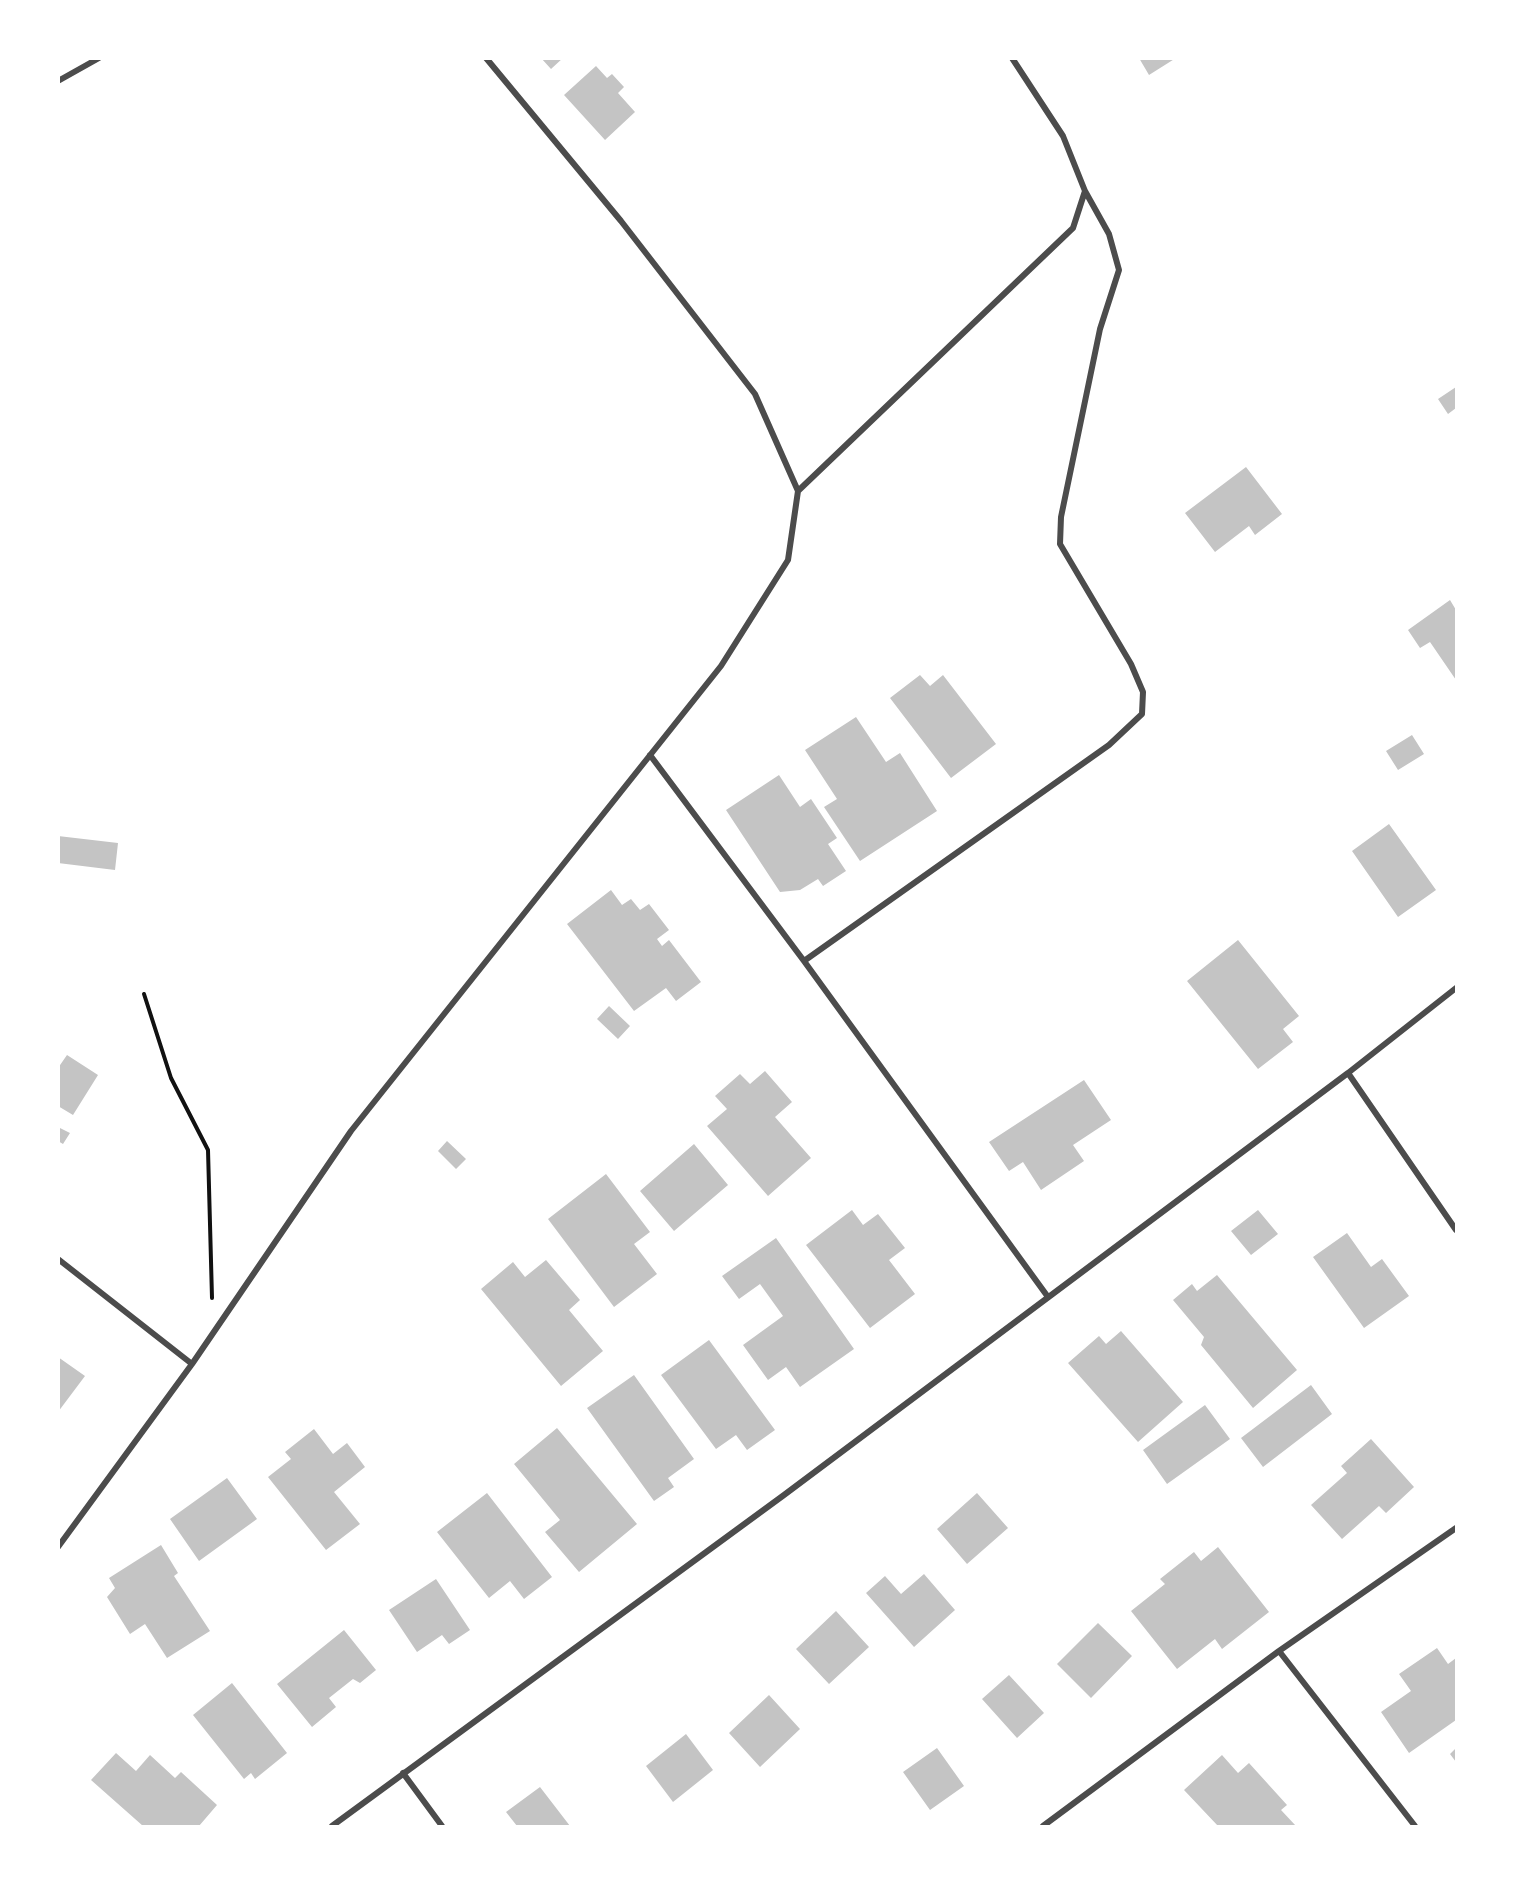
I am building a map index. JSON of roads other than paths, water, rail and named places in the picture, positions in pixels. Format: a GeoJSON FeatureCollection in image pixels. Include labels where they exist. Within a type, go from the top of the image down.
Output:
{"type":"FeatureCollection","features":[{"type":"Feature","properties":{"kind":"street"},"geometry":{"type":"LineString","coordinates":[[58,81],[99,58]]}},
{"type":"Feature","properties":{"kind":"street"},"geometry":{"type":"LineString","coordinates":[[58,1547],[192,1364],[351,1131],[721,666],[788,560],[798,491],[755,394],[621,221],[486,58]]}},
{"type":"Feature","properties":{"kind":"street"},"geometry":{"type":"LineString","coordinates":[[804,961],[1109,745],[1142,714],[1143,692],[1131,664],[1060,544],[1061,518],[1098,340],[1119,270],[1109,234],[1085,191],[1063,136],[1012,58]]}},
{"type":"Feature","properties":{"kind":"street"},"geometry":{"type":"LineString","coordinates":[[798,491],[1073,228],[1085,191]]}},
{"type":"Feature","properties":{"kind":"street"},"geometry":{"type":"LineString","coordinates":[[650,755],[804,961],[1048,1297]]}},
{"type":"Feature","properties":{"kind":"street"},"geometry":{"type":"LineString","coordinates":[[332,1827],[784,1495],[1348,1073],[1456,988]]}},
{"type":"Feature","properties":{"kind":"street"},"geometry":{"type":"LineString","coordinates":[[1348,1073],[1456,1230]]}},
{"type":"Feature","properties":{"kind":"street"},"geometry":{"type":"LineString","coordinates":[[58,1259],[192,1364]]}},
{"type":"Feature","properties":{"kind":"street"},"geometry":{"type":"LineString","coordinates":[[1043,1827],[1279,1651],[1456,1528]]}},
{"type":"Feature","properties":{"kind":"street"},"geometry":{"type":"LineString","coordinates":[[1279,1651],[1415,1827]]}},
{"type":"Feature","properties":{"kind":"street"},"geometry":{"type":"LineString","coordinates":[[403,1773],[442,1827]]}}]}
